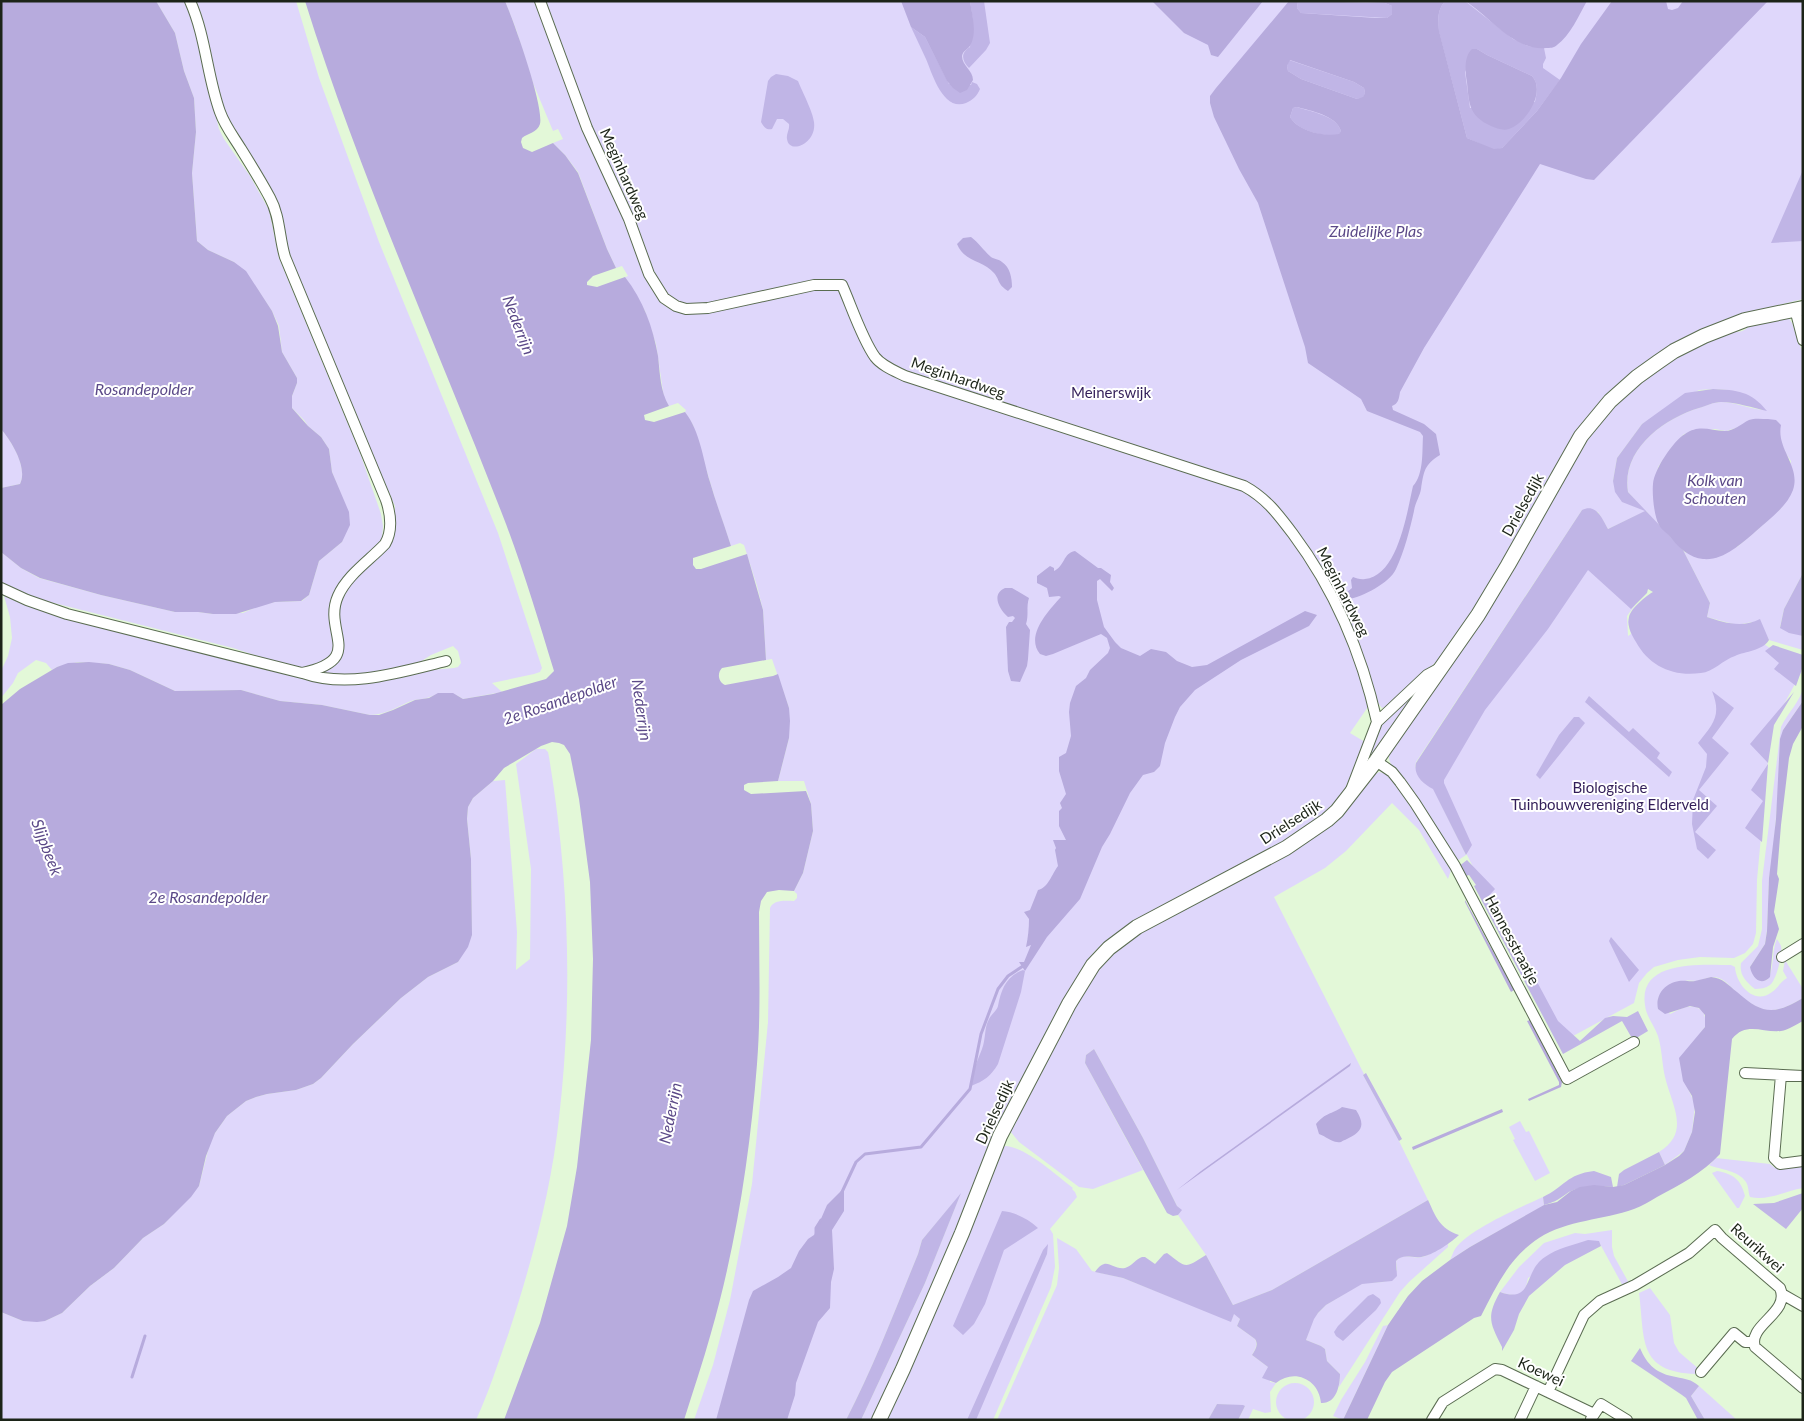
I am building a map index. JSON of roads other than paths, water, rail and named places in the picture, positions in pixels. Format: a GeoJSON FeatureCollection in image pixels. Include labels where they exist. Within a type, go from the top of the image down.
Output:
{"type":"FeatureCollection","features":[{"type":"Feature","properties":{"kind":"street"},"geometry":{"type":"LineString","coordinates":[[190,1],[196,14],[221,115],[228,130],[271,199],[277,214],[280,240],[285,257],[374,468],[390,514],[389,537],[385,544],[346,582],[336,601],[339,648],[336,657],[323,668],[302,673]]}},
{"type":"Feature","properties":{"kind":"street","name":"Meginhardweg"},"geometry":{"type":"LineString","coordinates":[[540,1],[587,128],[629,219],[649,274],[664,298],[676,306],[686,309],[708,308],[814,285],[842,285],[875,357],[905,376],[1244,486],[1258,493],[1280,517],[1305,550],[1330,593],[1346,624],[1362,667],[1377,722]]}},
{"type":"Feature","properties":{"kind":"street","name":"Drielsedijk"},"geometry":{"type":"LineString","coordinates":[[878,1420],[903,1369],[932,1302],[1000,1136],[1069,1004],[1093,965],[1109,948],[1137,927],[1279,852],[1306,835],[1327,820],[1348,798],[1442,667],[1498,582],[1581,436],[1610,401],[1637,377],[1674,351],[1704,336],[1745,320],[1799,309],[1803,340]]}},
{"type":"Feature","properties":{"kind":"street"},"geometry":{"type":"LineString","coordinates":[[1,588],[67,614],[317,678],[366,678],[446,661]]}},
{"type":"Feature","properties":{"kind":"street"},"geometry":{"type":"LineString","coordinates":[[1348,798],[1377,722],[1427,675],[1442,667]]}},
{"type":"Feature","properties":{"kind":"street","name":"Hannesstraatje"},"geometry":{"type":"LineString","coordinates":[[1376,761],[1392,772],[1400,782],[1454,866],[1568,1079],[1634,1042]]}},
{"type":"Feature","properties":{"kind":"street"},"geometry":{"type":"LineString","coordinates":[[1782,957],[1803,944]]}},
{"type":"Feature","properties":{"kind":"street"},"geometry":{"type":"LineString","coordinates":[[1745,1073],[1803,1076]]}},
{"type":"Feature","properties":{"kind":"street"},"geometry":{"type":"LineString","coordinates":[[1780,1075],[1774,1158],[1780,1164],[1803,1161]]}},
{"type":"Feature","properties":{"kind":"street","name":"Reurikwei"},"geometry":{"type":"LineString","coordinates":[[1548,1392],[1584,1315],[1600,1301],[1635,1284],[1689,1253],[1715,1230],[1780,1288],[1782,1300],[1755,1335],[1753,1342]]}},
{"type":"Feature","properties":{"kind":"street","name":"Reurikwei"},"geometry":{"type":"LineString","coordinates":[[1782,1294],[1803,1306]]}},
{"type":"Feature","properties":{"kind":"street"},"geometry":{"type":"LineString","coordinates":[[1701,1372],[1734,1333],[1746,1342],[1753,1342],[1755,1347],[1803,1388]]}},
{"type":"Feature","properties":{"kind":"street","name":"Koewei"},"geometry":{"type":"LineString","coordinates":[[1432,1420],[1443,1402],[1495,1369],[1502,1370],[1536,1386],[1592,1417],[1601,1404],[1627,1420]]}},
{"type":"Feature","properties":{"kind":"street"},"geometry":{"type":"LineString","coordinates":[[1520,1420],[1536,1386]]}},
{"type":"Feature","properties":{"kind":"water","name":"Rosandepolder"},"geometry":{"type":"Polygon","coordinates":[[[1,1],[156,1],[175,33],[184,71],[194,98],[196,132],[192,173],[197,241],[208,250],[234,262],[246,271],[272,311],[278,326],[282,352],[297,378],[292,396],[292,408],[321,437],[329,449],[332,472],[349,512],[350,525],[342,542],[319,561],[309,595],[301,601],[275,602],[236,614],[175,612],[101,595],[40,578],[21,568],[1,552],[1,488],[20,484],[22,470],[18,455],[1,429],[1,1]]]}},
{"type":"Feature","properties":{"kind":"water"},"geometry":{"type":"Polygon","coordinates":[[[305,1],[505,1],[533,83],[540,114],[539,127],[522,138],[523,148],[532,152],[553,143],[565,155],[578,173],[616,268],[593,276],[587,282],[587,285],[597,287],[625,277],[642,304],[653,335],[662,388],[669,406],[644,415],[645,420],[654,422],[685,412],[698,436],[712,490],[731,546],[693,558],[693,565],[696,569],[701,569],[747,554],[763,610],[766,660],[722,668],[719,672],[719,677],[725,685],[778,674],[789,708],[789,738],[778,781],[748,783],[744,785],[744,790],[751,794],[806,791],[811,804],[813,831],[803,873],[794,891],[779,890],[767,892],[761,901],[759,912],[760,988],[758,1045],[754,1098],[741,1200],[720,1300],[684,1420],[504,1420],[540,1323],[567,1226],[577,1167],[591,1040],[593,959],[590,882],[579,799],[570,754],[564,745],[559,743],[552,742],[541,746],[504,768],[493,781],[473,798],[468,807],[472,935],[468,947],[458,962],[428,977],[401,998],[313,1084],[296,1090],[256,1097],[246,1101],[227,1116],[215,1133],[206,1156],[199,1186],[191,1197],[164,1224],[143,1238],[114,1268],[90,1286],[62,1313],[45,1321],[37,1322],[23,1321],[1,1312],[1,705],[20,689],[57,667],[68,663],[89,662],[109,664],[130,670],[175,691],[241,690],[280,701],[322,705],[370,715],[379,715],[415,700],[429,698],[438,693],[453,693],[463,699],[493,694],[546,679],[554,671],[506,524],[401,264],[351,134],[305,1]]]}},
{"type":"Feature","properties":{"kind":"water"},"geometry":{"type":"Polygon","coordinates":[[[901,1],[970,1],[974,34],[971,44],[962,56],[973,77],[967,90],[960,93],[947,81],[925,37],[911,27],[901,1]]]}},
{"type":"Feature","properties":{"kind":"water"},"geometry":{"type":"Polygon","coordinates":[[[1152,1],[1263,1],[1218,57],[1211,55],[1208,45],[1184,33],[1152,1]]]}},
{"type":"Feature","properties":{"kind":"water","name":"Zuidelijke Plas"},"geometry":{"type":"Polygon","coordinates":[[[1289,1],[1298,1],[1297,8],[1301,13],[1387,18],[1392,14],[1392,6],[1385,3],[1346,1],[1445,1],[1439,12],[1439,31],[1467,138],[1494,149],[1502,148],[1537,111],[1612,1],[1666,1],[1668,9],[1672,10],[1678,8],[1683,1],[1768,1],[1594,180],[1540,164],[1424,348],[1400,392],[1398,401],[1392,406],[1393,410],[1424,424],[1436,434],[1440,455],[1426,469],[1409,533],[1393,574],[1375,588],[1349,599],[1346,593],[1352,588],[1351,580],[1353,577],[1363,579],[1376,575],[1386,567],[1393,555],[1404,526],[1413,486],[1421,469],[1423,436],[1420,432],[1367,411],[1361,399],[1308,363],[1305,347],[1258,203],[1214,117],[1210,96],[1289,1]],[[1290,60],[1287,66],[1288,71],[1301,79],[1357,99],[1363,97],[1365,93],[1364,88],[1354,82],[1290,60]],[[1297,107],[1293,108],[1290,117],[1299,126],[1312,132],[1326,135],[1339,134],[1341,131],[1329,117],[1297,107]]]}},
{"type":"Feature","properties":{"kind":"water"},"geometry":{"type":"Polygon","coordinates":[[[1465,1],[1587,1],[1574,25],[1562,41],[1555,47],[1546,48],[1523,44],[1512,38],[1465,1]]]}},
{"type":"Feature","properties":{"kind":"water"},"geometry":{"type":"Polygon","coordinates":[[[1472,49],[1477,49],[1532,76],[1536,82],[1536,98],[1528,114],[1516,126],[1507,130],[1497,128],[1484,122],[1474,113],[1468,97],[1466,69],[1466,60],[1472,49]]]}},
{"type":"Feature","properties":{"kind":"water"},"geometry":{"type":"Polygon","coordinates":[[[971,237],[991,257],[1005,264],[1010,273],[1012,284],[1008,291],[990,269],[969,258],[960,250],[957,244],[963,238],[971,237]]]}},
{"type":"Feature","properties":{"kind":"water","name":"Kolk van Schouten"},"geometry":{"type":"Polygon","coordinates":[[[1751,419],[1776,420],[1781,425],[1780,434],[1782,442],[1794,473],[1795,481],[1790,496],[1777,513],[1731,551],[1710,559],[1689,555],[1661,529],[1657,521],[1653,488],[1654,478],[1660,464],[1675,443],[1690,431],[1705,429],[1728,431],[1751,419]]]}},
{"type":"Feature","properties":{"kind":"water"},"geometry":{"type":"Polygon","coordinates":[[[1075,551],[1111,575],[1110,582],[1114,588],[1112,591],[1100,579],[1097,581],[1097,600],[1104,627],[1121,648],[1140,656],[1151,649],[1166,652],[1177,661],[1192,667],[1207,665],[1305,611],[1317,615],[1309,626],[1241,660],[1195,690],[1180,707],[1165,743],[1160,766],[1154,772],[1143,775],[1130,793],[1102,847],[1080,899],[1047,937],[1025,971],[1019,962],[1024,962],[1031,945],[1026,947],[1029,919],[1024,912],[1030,910],[1038,890],[1047,884],[1058,866],[1053,840],[1066,840],[1059,826],[1059,811],[1062,808],[1060,803],[1066,794],[1059,771],[1059,757],[1066,753],[1071,736],[1070,703],[1076,686],[1086,678],[1090,670],[1108,653],[1110,648],[1107,638],[1101,634],[1046,656],[1040,654],[1036,647],[1035,639],[1040,624],[1061,597],[1049,597],[1047,588],[1037,583],[1037,576],[1050,566],[1054,568],[1054,571],[1058,569],[1068,554],[1075,551]]]}},
{"type":"Feature","properties":{"kind":"water"},"geometry":{"type":"Polygon","coordinates":[[[1005,588],[1012,588],[1029,598],[1026,624],[1030,630],[1028,659],[1020,682],[1011,681],[1008,671],[1006,627],[1015,618],[1013,616],[1008,617],[999,606],[998,594],[1005,588]]]}},
{"type":"Feature","properties":{"kind":"water"},"geometry":{"type":"Polygon","coordinates":[[[1803,701],[1803,726],[1793,744],[1789,758],[1781,825],[1777,874],[1779,879],[1774,912],[1779,929],[1773,947],[1770,977],[1760,981],[1757,980],[1750,967],[1765,944],[1767,931],[1769,878],[1776,819],[1780,739],[1783,730],[1803,701]]]}},
{"type":"Feature","properties":{"kind":"water"},"geometry":{"type":"Polygon","coordinates":[[[1465,900],[1514,990],[1511,992],[1465,902],[1465,900]]]}},
{"type":"Feature","properties":{"kind":"water"},"geometry":{"type":"Polygon","coordinates":[[[1711,977],[1722,980],[1754,1005],[1769,1010],[1776,1010],[1793,1004],[1803,998],[1803,1021],[1781,1031],[1743,1030],[1732,1039],[1720,1154],[1690,1178],[1634,1209],[1561,1227],[1539,1238],[1512,1263],[1498,1283],[1481,1316],[1474,1318],[1392,1372],[1385,1382],[1367,1420],[1343,1420],[1388,1325],[1408,1296],[1422,1281],[1470,1247],[1544,1205],[1557,1202],[1571,1191],[1580,1187],[1594,1185],[1613,1187],[1624,1185],[1665,1165],[1684,1151],[1692,1132],[1695,1112],[1692,1096],[1683,1081],[1679,1058],[1705,1027],[1705,1015],[1699,1008],[1690,1006],[1665,1014],[1658,1009],[1657,1004],[1662,990],[1669,984],[1711,977]]]}},
{"type":"Feature","properties":{"kind":"water"},"geometry":{"type":"Polygon","coordinates":[[[1530,1020],[1562,1082],[1561,1087],[1529,1101],[1528,1099],[1559,1085],[1527,1021],[1530,1020]]]}},
{"type":"Feature","properties":{"kind":"water"},"geometry":{"type":"Polygon","coordinates":[[[1351,1063],[1350,1066],[1177,1190],[1201,1171],[1351,1063]]]}},
{"type":"Feature","properties":{"kind":"water"},"geometry":{"type":"Polygon","coordinates":[[[1342,1107],[1356,1110],[1361,1120],[1359,1131],[1340,1142],[1333,1141],[1319,1134],[1316,1124],[1326,1115],[1342,1107]]]}},
{"type":"Feature","properties":{"kind":"water"},"geometry":{"type":"Polygon","coordinates":[[[1502,1109],[1503,1112],[1413,1150],[1412,1147],[1502,1109]]]}},
{"type":"Feature","properties":{"kind":"water"},"geometry":{"type":"Polygon","coordinates":[[[844,1188],[844,1211],[832,1230],[834,1269],[831,1282],[830,1308],[818,1322],[796,1383],[795,1395],[787,1420],[716,1420],[753,1291],[791,1268],[799,1251],[808,1239],[814,1235],[827,1205],[844,1188]]]}},
{"type":"Feature","properties":{"kind":"waterway"},"geometry":{"type":"LineString","coordinates":[[842,1192],[856,1162],[865,1154],[921,1147],[970,1089],[981,1034],[998,989],[1008,976],[1023,966]]}},
{"type":"Feature","properties":{"kind":"waterway"},"geometry":{"type":"LineString","coordinates":[[816,1233],[816,1228],[821,1220]]}},
{"type":"Feature","properties":{"kind":"waterway"},"geometry":{"type":"LineString","coordinates":[[132,1377],[145,1336]]}},
{"type":"Feature","properties":{"kind":"water label","name":"Nederrijn"},"geometry":{"type":"Point","coordinates":[519,325]}},
{"type":"Feature","properties":{"kind":"water label","name":"2e Rosandepolder"},"geometry":{"type":"Point","coordinates":[560,700]}},
{"type":"Feature","properties":{"kind":"water label","name":"Nederrijn"},"geometry":{"type":"Point","coordinates":[642,710]}},
{"type":"Feature","properties":{"kind":"water label","name":"Slijpbeek"},"geometry":{"type":"Point","coordinates":[47,847]}},
{"type":"Feature","properties":{"kind":"water label","name":"2e Rosandepolder"},"geometry":{"type":"Point","coordinates":[208,897]}},
{"type":"Feature","properties":{"kind":"water label","name":"Nederrijn"},"geometry":{"type":"Point","coordinates":[670,1113]}},
{"type":"Feature","properties":{"kind":"park label","name":"Meinerswijk"},"geometry":{"type":"Point","coordinates":[1111,393]}},
{"type":"Feature","properties":{"kind":"park label","name":"Biologische Tuinbouwvereniging Elderveld"},"geometry":{"type":"Point","coordinates":[1610,796]}}]}
